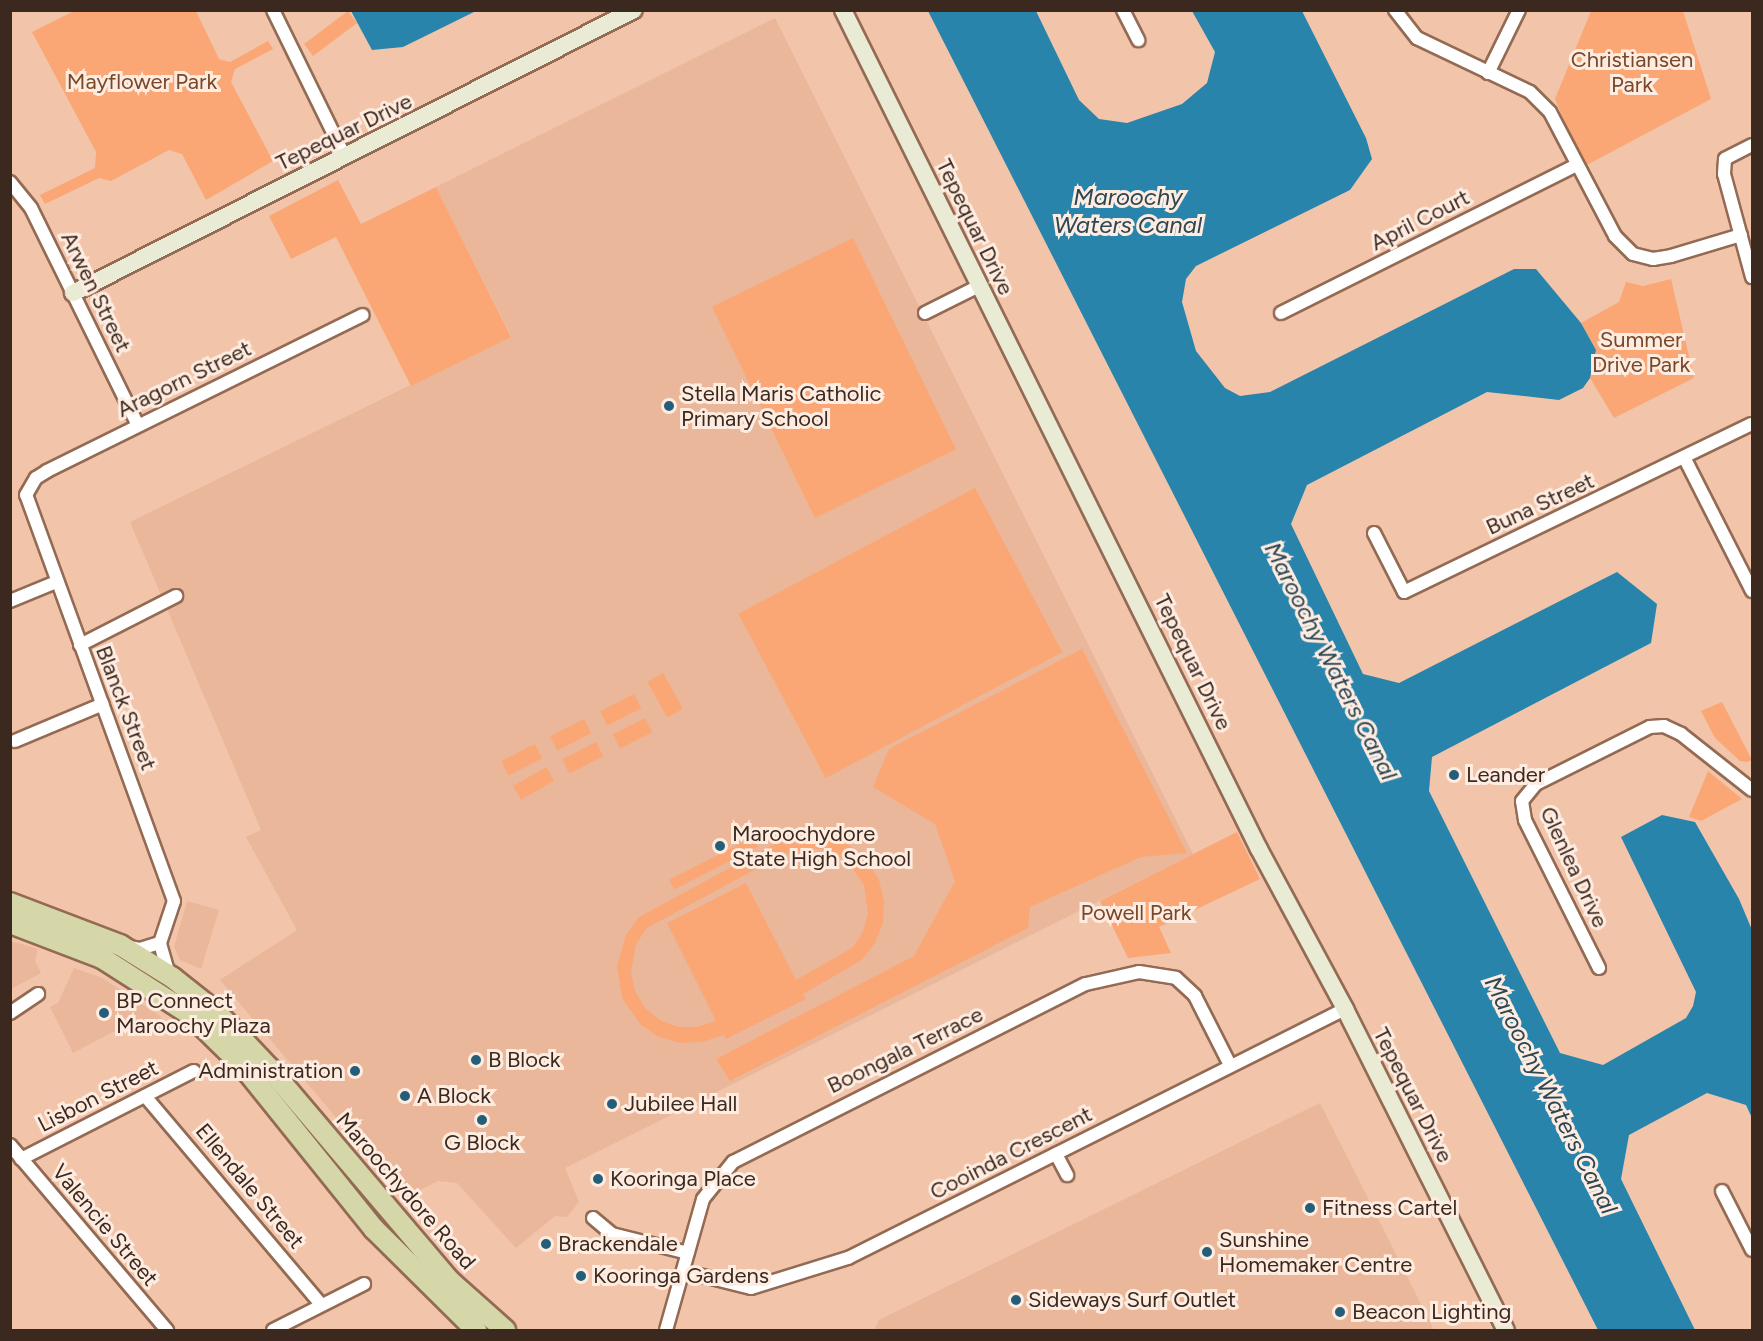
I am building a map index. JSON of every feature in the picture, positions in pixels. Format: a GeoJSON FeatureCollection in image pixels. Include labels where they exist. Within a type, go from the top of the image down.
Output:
{"type":"FeatureCollection","features":[{"type":"Feature","properties":{"kind":"main road","name":"Maroochydore Road"},"geometry":{"type":"LineString","coordinates":[[10,903],[120,945],[170,975],[237,1032],[450,1281],[505,1330]]}},
{"type":"Feature","properties":{"kind":"main road","name":"Maroochydore Road"},"geometry":{"type":"LineString","coordinates":[[10,923],[117,965],[191,1016],[243,1066],[381,1236],[476,1330]]}},
{"type":"Feature","properties":{"kind":"street"},"geometry":{"type":"LineString","coordinates":[[273,10],[345,157]]}},
{"type":"Feature","properties":{"kind":"street","name":"Tepequar Drive"},"geometry":{"type":"LineString","coordinates":[[73,293],[634,10]]}},
{"type":"Feature","properties":{"kind":"street","name":"Tepequar Drive"},"geometry":{"type":"LineString","coordinates":[[843,10],[1259,849],[1345,1009],[1506,1330]]}},
{"type":"Feature","properties":{"kind":"street"},"geometry":{"type":"LineString","coordinates":[[1123,10],[1138,40]]}},
{"type":"Feature","properties":{"kind":"street"},"geometry":{"type":"LineString","coordinates":[[1395,10],[1417,38],[1530,92],[1550,112],[1615,237],[1633,255],[1653,259],[1741,235]]}},
{"type":"Feature","properties":{"kind":"street"},"geometry":{"type":"LineString","coordinates":[[1488,73],[1519,10]]}},
{"type":"Feature","properties":{"kind":"street"},"geometry":{"type":"LineString","coordinates":[[1752,145],[1725,159],[1724,174],[1752,277]]}},
{"type":"Feature","properties":{"kind":"street","name":"April Court"},"geometry":{"type":"LineString","coordinates":[[1281,313],[1577,165]]}},
{"type":"Feature","properties":{"kind":"street","name":"Arwen Street"},"geometry":{"type":"LineString","coordinates":[[10,182],[31,208],[138,425]]}},
{"type":"Feature","properties":{"kind":"street"},"geometry":{"type":"LineString","coordinates":[[925,313],[979,286]]}},
{"type":"Feature","properties":{"kind":"street","name":"Aragorn Street"},"geometry":{"type":"LineString","coordinates":[[29,488],[47,471],[363,315]]}},
{"type":"Feature","properties":{"kind":"street","name":"Buna Street"},"geometry":{"type":"LineString","coordinates":[[1374,532],[1404,592],[1685,459],[1752,424]]}},
{"type":"Feature","properties":{"kind":"street"},"geometry":{"type":"LineString","coordinates":[[1685,459],[1752,591]]}},
{"type":"Feature","properties":{"kind":"street","name":"Blanck Street"},"geometry":{"type":"LineString","coordinates":[[29,488],[28,506],[174,901],[160,943]]}},
{"type":"Feature","properties":{"kind":"street"},"geometry":{"type":"LineString","coordinates":[[10,601],[56,582]]}},
{"type":"Feature","properties":{"kind":"street"},"geometry":{"type":"LineString","coordinates":[[80,645],[176,596]]}},
{"type":"Feature","properties":{"kind":"street"},"geometry":{"type":"LineString","coordinates":[[15,741],[102,704]]}},
{"type":"Feature","properties":{"kind":"street","name":"Glenlea Drive"},"geometry":{"type":"LineString","coordinates":[[1599,968],[1525,820],[1522,801],[1536,784],[1650,727],[1664,726],[1682,734],[1752,789]]}},
{"type":"Feature","properties":{"kind":"street"},"geometry":{"type":"LineString","coordinates":[[120,945],[140,949],[160,943],[170,975]]}},
{"type":"Feature","properties":{"kind":"street","name":"Boongala Terrace"},"geometry":{"type":"LineString","coordinates":[[666,1330],[703,1199],[733,1162],[1099,979],[1139,972],[1176,978],[1195,996],[1230,1065]]}},
{"type":"Feature","properties":{"kind":"street"},"geometry":{"type":"LineString","coordinates":[[10,1013],[38,994]]}},
{"type":"Feature","properties":{"kind":"street","name":"Cooinda Crescent"},"geometry":{"type":"LineString","coordinates":[[683,1271],[740,1286],[762,1286],[848,1258],[1345,1009]]}},
{"type":"Feature","properties":{"kind":"street","name":"Lisbon Street"},"geometry":{"type":"LineString","coordinates":[[21,1159],[194,1071]]}},
{"type":"Feature","properties":{"kind":"street","name":"Ellendale Street"},"geometry":{"type":"LineString","coordinates":[[145,1096],[321,1304]]}},
{"type":"Feature","properties":{"kind":"street","name":"Valencie Street"},"geometry":{"type":"LineString","coordinates":[[10,1145],[168,1330]]}},
{"type":"Feature","properties":{"kind":"street"},"geometry":{"type":"LineString","coordinates":[[1056,1154],[1067,1175]]}},
{"type":"Feature","properties":{"kind":"street"},"geometry":{"type":"LineString","coordinates":[[1722,1191],[1752,1250]]}},
{"type":"Feature","properties":{"kind":"street"},"geometry":{"type":"LineString","coordinates":[[593,1218],[612,1234],[688,1253]]}},
{"type":"Feature","properties":{"kind":"street"},"geometry":{"type":"LineString","coordinates":[[273,1330],[364,1284]]}},
{"type":"Feature","properties":{"kind":"shaded area"},"geometry":{"type":"Polygon","coordinates":[[[775,18],[1193,854],[565,1168],[579,1202],[567,1217],[555,1216],[516,1248],[457,1183],[438,1181],[404,1198],[220,980],[297,930],[246,837],[261,830],[130,522],[511,336],[436,187],[775,18]]]}},
{"type":"Feature","properties":{"kind":"shaded area"},"geometry":{"type":"Polygon","coordinates":[[[187,901],[219,910],[201,969],[180,960],[174,947],[187,901]]]}},
{"type":"Feature","properties":{"kind":"shaded area"},"geometry":{"type":"Polygon","coordinates":[[[11,941],[38,949],[35,961],[41,973],[11,989],[11,941]]]}},
{"type":"Feature","properties":{"kind":"shaded area","name":"BP Connect Maroochy Plaza"},"geometry":{"type":"Polygon","coordinates":[[[74,968],[102,978],[160,1016],[166,1025],[146,1035],[138,1028],[126,1025],[73,1053],[50,1007],[58,1003],[74,968]]]}},
{"type":"Feature","properties":{"kind":"shaded area","name":"Sunshine Homemaker Centre"},"geometry":{"type":"Polygon","coordinates":[[[1320,1103],[1434,1330],[874,1330],[879,1320],[1320,1103]]]}},
{"type":"Feature","properties":{"kind":"green space","name":"Mayflower Park"},"geometry":{"type":"Polygon","coordinates":[[[74,11],[196,11],[219,59],[230,62],[268,41],[273,49],[235,69],[231,82],[273,161],[206,200],[182,154],[169,150],[111,181],[99,178],[45,204],[40,195],[95,168],[96,152],[32,32],[74,11]]]}},
{"type":"Feature","properties":{"kind":"green space"},"geometry":{"type":"Polygon","coordinates":[[[348,11],[357,23],[313,56],[304,44],[348,11]]]}},
{"type":"Feature","properties":{"kind":"green space","name":"Christiansen Park"},"geometry":{"type":"Polygon","coordinates":[[[1591,11],[1683,11],[1711,99],[1583,167],[1555,99],[1591,11]]]}},
{"type":"Feature","properties":{"kind":"green space"},"geometry":{"type":"Polygon","coordinates":[[[338,180],[361,224],[436,187],[511,337],[411,386],[336,237],[291,259],[269,216],[338,180]]]}},
{"type":"Feature","properties":{"kind":"green space"},"geometry":{"type":"Polygon","coordinates":[[[853,238],[956,449],[815,518],[712,307],[853,238]]]}},
{"type":"Feature","properties":{"kind":"green space","name":"Summer Drive Park"},"geometry":{"type":"Polygon","coordinates":[[[1671,279],[1694,378],[1614,418],[1590,378],[1596,350],[1581,323],[1619,302],[1626,282],[1643,286],[1671,279]]]}},
{"type":"Feature","properties":{"kind":"green space"},"geometry":{"type":"Polygon","coordinates":[[[975,488],[1062,652],[826,778],[738,614],[975,488]]]}},
{"type":"Feature","properties":{"kind":"green space"},"geometry":{"type":"Polygon","coordinates":[[[1082,649],[1187,853],[1141,857],[1030,907],[1028,928],[730,1081],[716,1059],[914,956],[955,881],[935,824],[873,787],[889,749],[1082,649]]]}},
{"type":"Feature","properties":{"kind":"green space"},"geometry":{"type":"Polygon","coordinates":[[[663,673],[683,709],[667,718],[647,682],[663,673]]]}},
{"type":"Feature","properties":{"kind":"green space"},"geometry":{"type":"Polygon","coordinates":[[[634,694],[641,708],[607,726],[600,711],[634,694]]]}},
{"type":"Feature","properties":{"kind":"green space"},"geometry":{"type":"Polygon","coordinates":[[[1722,702],[1752,760],[1740,761],[1715,738],[1701,711],[1722,702]]]}},
{"type":"Feature","properties":{"kind":"green space"},"geometry":{"type":"Polygon","coordinates":[[[645,718],[652,732],[620,749],[613,734],[645,718]]]}},
{"type":"Feature","properties":{"kind":"green space"},"geometry":{"type":"Polygon","coordinates":[[[584,719],[591,733],[557,751],[550,736],[584,719]]]}},
{"type":"Feature","properties":{"kind":"green space"},"geometry":{"type":"Polygon","coordinates":[[[596,742],[603,756],[569,774],[562,759],[596,742]]]}},
{"type":"Feature","properties":{"kind":"green space"},"geometry":{"type":"Polygon","coordinates":[[[535,744],[542,758],[508,776],[501,761],[535,744]]]}},
{"type":"Feature","properties":{"kind":"green space"},"geometry":{"type":"Polygon","coordinates":[[[546,767],[554,781],[521,800],[513,786],[546,767]]]}},
{"type":"Feature","properties":{"kind":"green space"},"geometry":{"type":"Polygon","coordinates":[[[1708,771],[1742,799],[1701,821],[1689,817],[1708,771]]]}},
{"type":"Feature","properties":{"kind":"green space","name":"Powell Park"},"geometry":{"type":"Polygon","coordinates":[[[1237,832],[1260,879],[1159,927],[1171,953],[1128,958],[1100,901],[1237,832]]]}},
{"type":"Feature","properties":{"kind":"green space"},"geometry":{"type":"Polygon","coordinates":[[[810,834],[831,837],[851,846],[867,861],[879,880],[884,901],[883,923],[875,943],[862,960],[803,994],[806,999],[726,1039],[724,1035],[702,1042],[680,1043],[659,1037],[641,1025],[622,998],[617,966],[626,935],[639,917],[778,842],[810,834]],[[812,848],[784,854],[647,928],[636,944],[631,972],[635,991],[645,1008],[660,1020],[678,1027],[697,1027],[716,1021],[667,923],[746,883],[796,980],[852,948],[863,932],[868,913],[864,885],[848,862],[831,852],[812,848]]]}},
{"type":"Feature","properties":{"kind":"green space"},"geometry":{"type":"Polygon","coordinates":[[[753,837],[758,847],[674,889],[669,880],[753,837]]]}},
{"type":"Feature","properties":{"kind":"water"},"geometry":{"type":"Polygon","coordinates":[[[351,11],[476,11],[403,47],[372,50],[351,11]]]}},
{"type":"Feature","properties":{"kind":"water","name":"Maroochy Waters Canal"},"geometry":{"type":"Polygon","coordinates":[[[928,11],[1036,11],[1079,100],[1099,119],[1127,123],[1182,104],[1207,83],[1215,52],[1192,11],[1302,11],[1366,138],[1372,159],[1350,190],[1196,266],[1186,279],[1182,302],[1196,351],[1225,388],[1240,396],[1270,392],[1514,269],[1536,269],[1581,323],[1596,350],[1590,378],[1583,388],[1559,400],[1487,392],[1307,485],[1291,524],[1363,674],[1399,683],[1617,572],[1657,604],[1651,643],[1432,757],[1429,791],[1560,1053],[1603,1065],[1686,1018],[1693,1006],[1696,992],[1621,837],[1662,815],[1695,822],[1739,899],[1752,930],[1752,1118],[1746,1105],[1707,1093],[1629,1135],[1621,1179],[1695,1330],[1598,1330],[928,11]]]}},
{"type":"Feature","properties":{"kind":"place","name":"Stella Maris Catholic Primary School"},"geometry":{"type":"Point","coordinates":[669,406]}},
{"type":"Feature","properties":{"kind":"place","name":"Leander"},"geometry":{"type":"Point","coordinates":[1454,775]}},
{"type":"Feature","properties":{"kind":"place","name":"Maroochydore State High School"},"geometry":{"type":"Point","coordinates":[720,846]}},
{"type":"Feature","properties":{"kind":"place","name":"BP Connect Maroochy Plaza"},"geometry":{"type":"Point","coordinates":[104,1013]}},
{"type":"Feature","properties":{"kind":"place","name":"B Block"},"geometry":{"type":"Point","coordinates":[476,1060]}},
{"type":"Feature","properties":{"kind":"place","name":"Administration"},"geometry":{"type":"Point","coordinates":[355,1071]}},
{"type":"Feature","properties":{"kind":"place","name":"A Block"},"geometry":{"type":"Point","coordinates":[405,1096]}},
{"type":"Feature","properties":{"kind":"place","name":"Jubilee Hall"},"geometry":{"type":"Point","coordinates":[612,1104]}},
{"type":"Feature","properties":{"kind":"place","name":"G Block"},"geometry":{"type":"Point","coordinates":[482,1120]}},
{"type":"Feature","properties":{"kind":"place","name":"Kooringa Place"},"geometry":{"type":"Point","coordinates":[598,1179]}},
{"type":"Feature","properties":{"kind":"place","name":"Fitness Cartel"},"geometry":{"type":"Point","coordinates":[1310,1208]}},
{"type":"Feature","properties":{"kind":"place","name":"Brackendale"},"geometry":{"type":"Point","coordinates":[546,1244]}},
{"type":"Feature","properties":{"kind":"place","name":"Sunshine Homemaker Centre"},"geometry":{"type":"Point","coordinates":[1207,1252]}},
{"type":"Feature","properties":{"kind":"place","name":"Kooringa Gardens"},"geometry":{"type":"Point","coordinates":[581,1276]}},
{"type":"Feature","properties":{"kind":"place","name":"Sideways Surf Outlet"},"geometry":{"type":"Point","coordinates":[1016,1300]}},
{"type":"Feature","properties":{"kind":"place","name":"Beacon Lighting"},"geometry":{"type":"Point","coordinates":[1340,1312]}}]}
